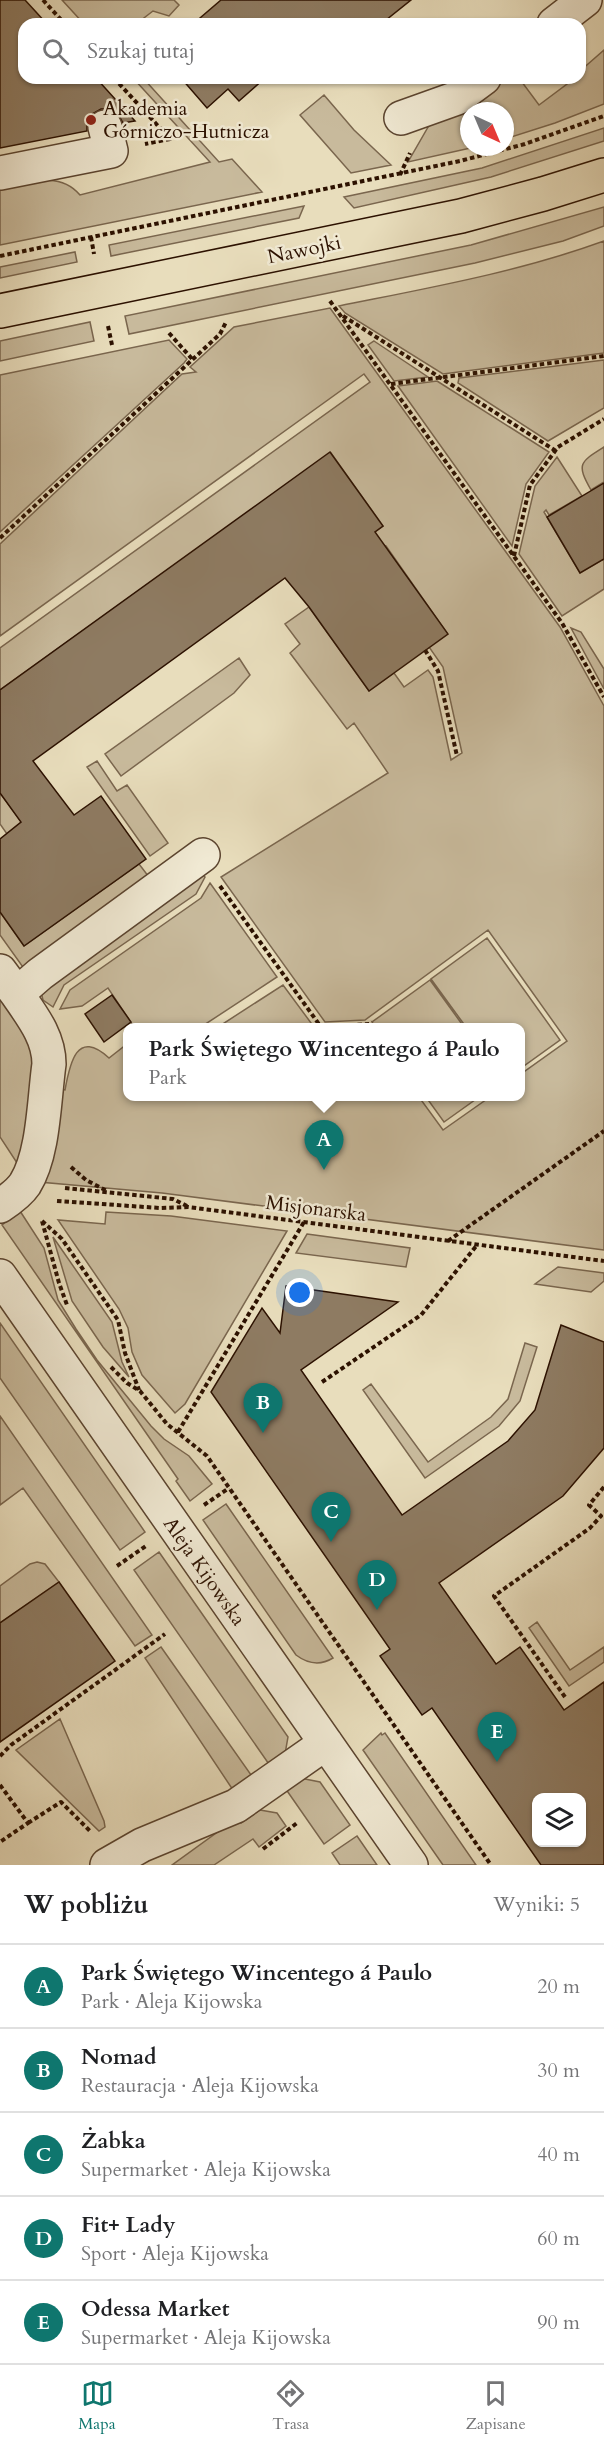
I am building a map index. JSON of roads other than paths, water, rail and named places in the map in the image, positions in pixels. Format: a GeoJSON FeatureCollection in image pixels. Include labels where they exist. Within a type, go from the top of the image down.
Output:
{"type":"FeatureCollection","features":[{"type":"Feature","properties":{"kind":"main road","name":"Nawojki"},"geometry":{"type":"LineString","coordinates":[[0,311],[461,216],[604,175]]}},
{"type":"Feature","properties":{"kind":"street"},"geometry":{"type":"LineString","coordinates":[[562,18],[585,0]]}},
{"type":"Feature","properties":{"kind":"street"},"geometry":{"type":"LineString","coordinates":[[401,118],[457,98],[476,84]]}},
{"type":"Feature","properties":{"kind":"street"},"geometry":{"type":"LineString","coordinates":[[0,173],[111,151],[105,127]]}},
{"type":"Feature","properties":{"kind":"street"},"geometry":{"type":"LineString","coordinates":[[0,1206],[21,1189],[28,1177],[39,1137],[49,1065],[49,1052],[42,1032],[8,982],[40,974],[211,869]]}},
{"type":"Feature","properties":{"kind":"street","name":"Aleja Kijowska"},"geometry":{"type":"LineString","coordinates":[[0,1276],[411,1865]]}},
{"type":"Feature","properties":{"kind":"street"},"geometry":{"type":"LineString","coordinates":[[110,1863],[142,1845],[236,1806],[326,1743]]}},
{"type":"Feature","properties":{"kind":"place","name":"Akademia Górniczo-Hutnicza"},"geometry":{"type":"Point","coordinates":[91,120]}},
{"type":"Feature","properties":{"kind":"place","name":"Park Świętego Wincentego á Paulo"},"geometry":{"type":"Point","coordinates":[324,1170]}},
{"type":"Feature","properties":{"kind":"place","name":"Nomad"},"geometry":{"type":"Point","coordinates":[263,1433]}},
{"type":"Feature","properties":{"kind":"place","name":"Żabka"},"geometry":{"type":"Point","coordinates":[331,1542]}},
{"type":"Feature","properties":{"kind":"place","name":"Fit+ Lady"},"geometry":{"type":"Point","coordinates":[377,1610]}},
{"type":"Feature","properties":{"kind":"place","name":"Odessa Market"},"geometry":{"type":"Point","coordinates":[497,1762]}}]}
